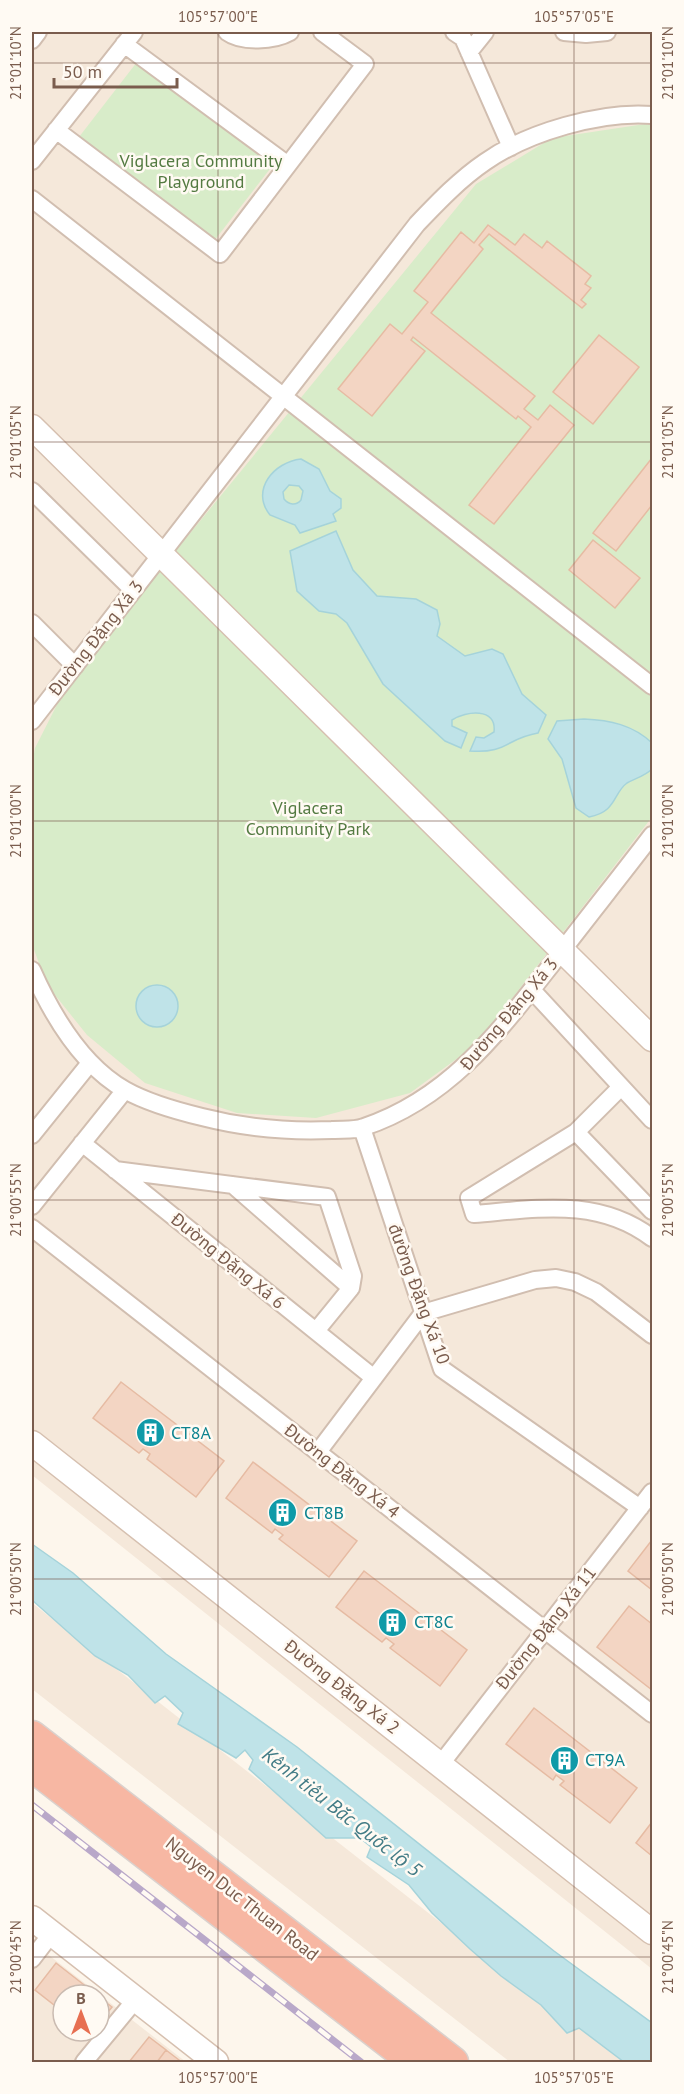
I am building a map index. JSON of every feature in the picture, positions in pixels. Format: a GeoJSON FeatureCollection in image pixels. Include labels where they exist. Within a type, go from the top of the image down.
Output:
{"type":"FeatureCollection","features":[{"type":"Feature","properties":{"kind":"highway","name":"Nguyen Duc Thuan Road"},"geometry":{"type":"LineString","coordinates":[[32,1736],[453,2062]]}},
{"type":"Feature","properties":{"kind":"highway","name":"Nguyen Duc Thuan Road"},"geometry":{"type":"LineString","coordinates":[[32,1766],[414,2062]]}},
{"type":"Feature","properties":{"kind":"street"},"geometry":{"type":"LineString","coordinates":[[227,32],[257,39],[290,32]]}},
{"type":"Feature","properties":{"kind":"street"},"geometry":{"type":"LineString","coordinates":[[56,130],[220,254],[365,64],[322,32]]}},
{"type":"Feature","properties":{"kind":"street"},"geometry":{"type":"LineString","coordinates":[[485,32],[464,38],[512,147]]}},
{"type":"Feature","properties":{"kind":"street"},"geometry":{"type":"LineString","coordinates":[[564,32],[586,34],[608,32]]}},
{"type":"Feature","properties":{"kind":"street"},"geometry":{"type":"LineString","coordinates":[[32,161],[129,38],[288,165]]}},
{"type":"Feature","properties":{"kind":"street","name":"Đường Đặng Xá 3"},"geometry":{"type":"LineString","coordinates":[[32,721],[417,224],[452,189],[486,161],[512,147],[587,121],[631,113],[652,115]]}},
{"type":"Feature","properties":{"kind":"street"},"geometry":{"type":"LineString","coordinates":[[32,199],[652,686]]}},
{"type":"Feature","properties":{"kind":"street"},"geometry":{"type":"LineString","coordinates":[[32,427],[652,1039]]}},
{"type":"Feature","properties":{"kind":"street"},"geometry":{"type":"LineString","coordinates":[[32,492],[133,590]]}},
{"type":"Feature","properties":{"kind":"street"},"geometry":{"type":"LineString","coordinates":[[32,623],[75,666]]}},
{"type":"Feature","properties":{"kind":"street","name":"Đường Đặng Xá 3"},"geometry":{"type":"LineString","coordinates":[[32,970],[65,1030],[90,1062],[125,1090],[181,1112],[240,1127],[300,1131],[362,1128],[414,1103],[460,1072],[504,1026],[652,835]]}},
{"type":"Feature","properties":{"kind":"street"},"geometry":{"type":"LineString","coordinates":[[532,990],[620,1088],[652,1120]]}},
{"type":"Feature","properties":{"kind":"street"},"geometry":{"type":"LineString","coordinates":[[32,1136],[38,1114],[90,1062]]}},
{"type":"Feature","properties":{"kind":"street"},"geometry":{"type":"LineString","coordinates":[[620,1088],[576,1132],[469,1197],[474,1214],[556,1206],[603,1214],[652,1238]]}},
{"type":"Feature","properties":{"kind":"street"},"geometry":{"type":"LineString","coordinates":[[32,1206],[125,1090]]}},
{"type":"Feature","properties":{"kind":"street","name":"đường Đặng Xá 10"},"geometry":{"type":"LineString","coordinates":[[362,1128],[442,1369],[640,1508]]}},
{"type":"Feature","properties":{"kind":"street"},"geometry":{"type":"LineString","coordinates":[[576,1132],[652,1211]]}},
{"type":"Feature","properties":{"kind":"street","name":"Đường Đặng Xá 6"},"geometry":{"type":"LineString","coordinates":[[82,1143],[374,1378]]}},
{"type":"Feature","properties":{"kind":"street"},"geometry":{"type":"LineString","coordinates":[[115,1170],[327,1197],[353,1276],[351,1288],[316,1331]]}},
{"type":"Feature","properties":{"kind":"street"},"geometry":{"type":"LineString","coordinates":[[233,1185],[351,1288]]}},
{"type":"Feature","properties":{"kind":"street","name":"Đường Đặng Xá 4"},"geometry":{"type":"LineString","coordinates":[[32,1228],[652,1714]]}},
{"type":"Feature","properties":{"kind":"street"},"geometry":{"type":"LineString","coordinates":[[318,1452],[423,1313],[535,1280],[556,1278],[575,1282],[596,1292],[652,1335]]}},
{"type":"Feature","properties":{"kind":"street","name":"Đường Đặng Xá 2"},"geometry":{"type":"LineString","coordinates":[[32,1443],[652,1932]]}},
{"type":"Feature","properties":{"kind":"street","name":"Đường Đặng Xá 11"},"geometry":{"type":"LineString","coordinates":[[440,1765],[652,1492]]}},
{"type":"Feature","properties":{"kind":"street"},"geometry":{"type":"LineString","coordinates":[[32,1918],[216,2062]]}},
{"type":"Feature","properties":{"kind":"street"},"geometry":{"type":"LineString","coordinates":[[32,1959],[51,1933]]}},
{"type":"Feature","properties":{"kind":"street"},"geometry":{"type":"LineString","coordinates":[[84,2062],[135,2000]]}},
{"type":"Feature","properties":{"kind":"shaded area"},"geometry":{"type":"Polygon","coordinates":[[[32,32],[652,32],[652,1969],[32,1475],[32,32]]]}},
{"type":"Feature","properties":{"kind":"shaded area"},"geometry":{"type":"Polygon","coordinates":[[[32,1603],[564,2019],[643,2062],[510,2062],[32,1689],[32,1603]]]}},
{"type":"Feature","properties":{"kind":"shaded area"},"geometry":{"type":"Polygon","coordinates":[[[32,1942],[85,1983],[51,1983],[51,2043],[111,2043],[111,2004],[186,2062],[32,2062],[32,1942]]]}},
{"type":"Feature","properties":{"kind":"green space","name":"Viglacera Community Playground"},"geometry":{"type":"Polygon","coordinates":[[[137,62],[273,165],[214,241],[79,137],[137,62]]]}},
{"type":"Feature","properties":{"kind":"green space","name":"Viglacera Community Park"},"geometry":{"type":"Polygon","coordinates":[[[645,124],[652,125],[652,817],[477,1044],[410,1093],[316,1118],[237,1113],[145,1083],[87,1035],[47,985],[32,944],[32,765],[35,748],[69,681],[476,184],[552,138],[645,124]]]}},
{"type":"Feature","properties":{"kind":"water"},"geometry":{"type":"Polygon","coordinates":[[[301,459],[319,469],[330,491],[341,499],[341,508],[333,514],[336,521],[300,533],[295,525],[270,515],[264,506],[264,487],[274,471],[291,461],[301,459]],[[289,485],[283,492],[284,499],[290,504],[301,500],[303,491],[299,486],[289,485]]]}},
{"type":"Feature","properties":{"kind":"water"},"geometry":{"type":"Polygon","coordinates":[[[336,531],[353,570],[377,596],[416,599],[437,610],[440,624],[437,636],[465,656],[492,649],[503,654],[522,694],[546,715],[538,733],[520,738],[500,748],[470,751],[476,737],[484,738],[494,732],[491,718],[472,713],[452,720],[452,726],[467,733],[461,748],[445,741],[383,684],[347,623],[336,614],[319,611],[297,591],[290,551],[336,531]]]}},
{"type":"Feature","properties":{"kind":"water"},"geometry":{"type":"Polygon","coordinates":[[[584,719],[621,725],[637,732],[652,743],[652,769],[622,787],[605,811],[589,817],[576,808],[562,759],[548,739],[557,721],[584,719]]]}},
{"type":"Feature","properties":{"kind":"water"},"geometry":{"type":"Polygon","coordinates":[[[157,985],[165,986],[172,991],[177,998],[177,1014],[172,1021],[165,1026],[157,1027],[149,1026],[142,1021],[137,1014],[136,1006],[137,998],[142,991],[149,986],[157,985]]]}},
{"type":"Feature","properties":{"kind":"water","name":"Kênh tiêu Bắc Quốc lộ 5"},"geometry":{"type":"Polygon","coordinates":[[[32,1544],[73,1573],[166,1654],[297,1747],[554,1951],[652,2023],[652,2062],[624,2062],[579,2028],[567,2033],[541,2005],[501,1976],[470,1949],[432,1913],[409,1885],[367,1857],[371,1847],[360,1838],[326,1838],[249,1769],[253,1760],[245,1750],[236,1758],[178,1724],[183,1713],[165,1696],[155,1703],[128,1675],[95,1656],[32,1600],[32,1544]]]}},
{"type":"Feature","properties":{"kind":"building"},"geometry":{"type":"Polygon","coordinates":[[[488,225],[515,245],[524,234],[542,248],[547,241],[591,276],[585,284],[591,288],[581,300],[586,304],[582,308],[489,234],[479,245],[483,249],[431,313],[535,396],[524,409],[538,420],[550,405],[574,425],[494,524],[469,505],[531,427],[518,416],[516,419],[413,337],[411,340],[425,351],[372,416],[338,389],[390,324],[402,334],[428,302],[414,291],[461,232],[474,243],[488,225]]]}},
{"type":"Feature","properties":{"kind":"building"},"geometry":{"type":"Polygon","coordinates":[[[599,335],[639,367],[593,424],[553,392],[599,335]]]}},
{"type":"Feature","properties":{"kind":"building"},"geometry":{"type":"Polygon","coordinates":[[[652,458],[652,505],[616,551],[593,533],[652,458]]]}},
{"type":"Feature","properties":{"kind":"building"},"geometry":{"type":"Polygon","coordinates":[[[593,540],[640,578],[615,608],[569,570],[593,540]]]}},
{"type":"Feature","properties":{"kind":"building","name":"CT8A"},"geometry":{"type":"Polygon","coordinates":[[[121,1382],[224,1461],[196,1497],[147,1459],[150,1454],[143,1449],[139,1453],[93,1418],[121,1382]]]}},
{"type":"Feature","properties":{"kind":"building","name":"CT8B"},"geometry":{"type":"Polygon","coordinates":[[[253,1462],[357,1541],[329,1577],[279,1539],[283,1535],[275,1529],[272,1533],[226,1498],[253,1462]]]}},
{"type":"Feature","properties":{"kind":"building"},"geometry":{"type":"Polygon","coordinates":[[[652,1540],[652,1590],[628,1571],[652,1540]]]}},
{"type":"Feature","properties":{"kind":"building","name":"CT8C"},"geometry":{"type":"Polygon","coordinates":[[[364,1571],[467,1650],[440,1686],[390,1648],[394,1644],[386,1638],[382,1642],[336,1607],[364,1571]]]}},
{"type":"Feature","properties":{"kind":"building"},"geometry":{"type":"Polygon","coordinates":[[[629,1606],[652,1624],[652,1690],[597,1647],[629,1606]]]}},
{"type":"Feature","properties":{"kind":"building","name":"CT9A"},"geometry":{"type":"Polygon","coordinates":[[[534,1708],[637,1788],[610,1823],[560,1785],[564,1781],[556,1775],[553,1780],[506,1744],[534,1708]]]}},
{"type":"Feature","properties":{"kind":"building"},"geometry":{"type":"Polygon","coordinates":[[[652,1822],[652,1856],[636,1843],[652,1822]]]}},
{"type":"Feature","properties":{"kind":"building"},"geometry":{"type":"Polygon","coordinates":[[[56,1963],[82,1983],[51,1983],[51,2003],[35,1990],[56,1963]]]}},
{"type":"Feature","properties":{"kind":"building"},"geometry":{"type":"Polygon","coordinates":[[[149,2037],[166,2050],[157,2062],[129,2062],[149,2037]]]}},
{"type":"Feature","properties":{"kind":"building"},"geometry":{"type":"Polygon","coordinates":[[[166,2050],[179,2060],[177,2062],[157,2062],[166,2050]]]}},
{"type":"Feature","properties":{"kind":"railway"},"geometry":{"type":"LineString","coordinates":[[32,1805],[361,2062]]}},
{"type":"Feature","properties":{"kind":"place","name":"CT8A"},"geometry":{"type":"Point","coordinates":[150,1433]}},
{"type":"Feature","properties":{"kind":"place","name":"CT8B"},"geometry":{"type":"Point","coordinates":[283,1513]}},
{"type":"Feature","properties":{"kind":"place","name":"CT8C"},"geometry":{"type":"Point","coordinates":[393,1622]}},
{"type":"Feature","properties":{"kind":"place","name":"CT9A"},"geometry":{"type":"Point","coordinates":[564,1760]}}]}
